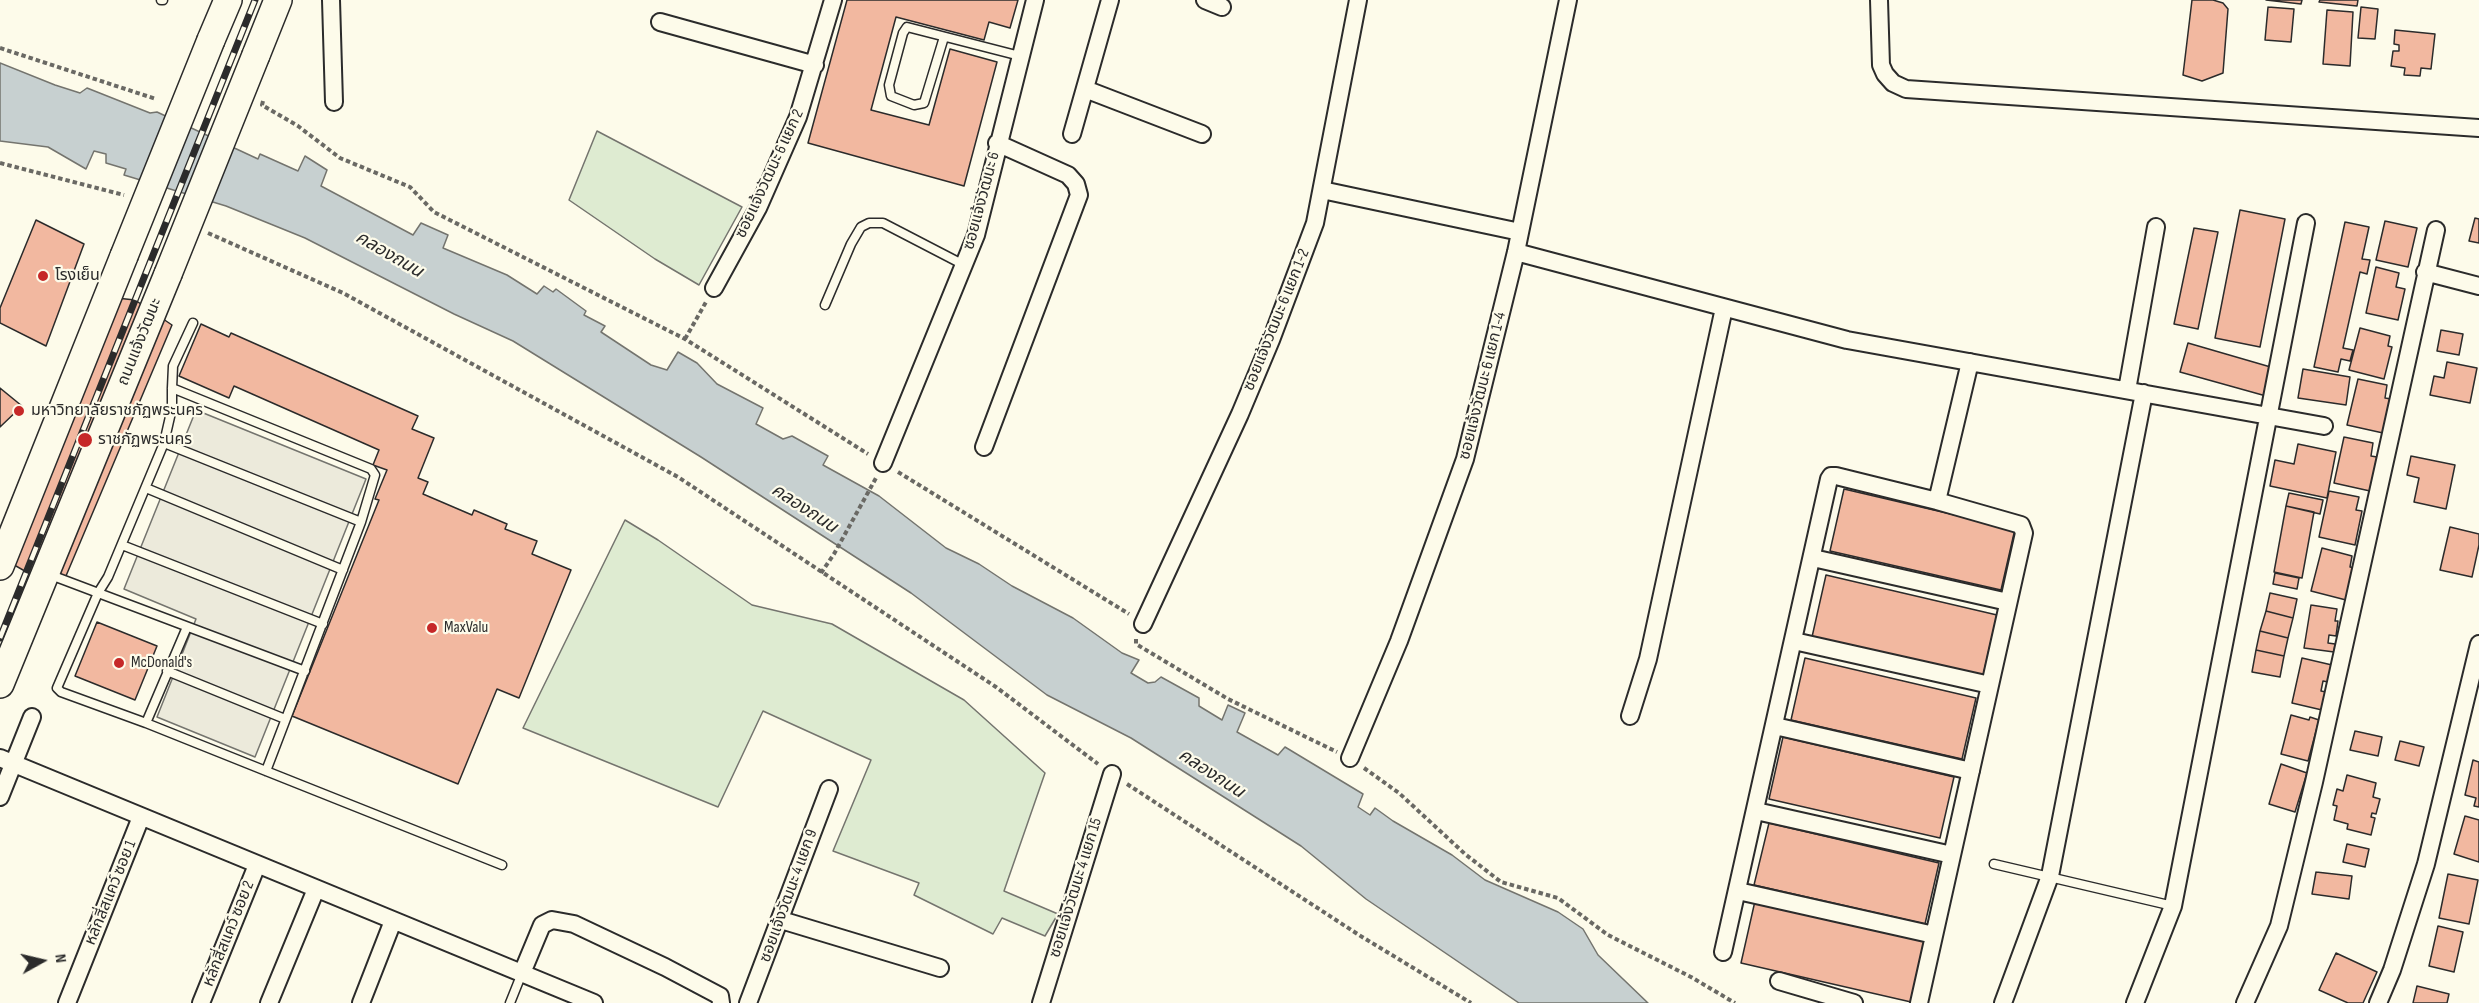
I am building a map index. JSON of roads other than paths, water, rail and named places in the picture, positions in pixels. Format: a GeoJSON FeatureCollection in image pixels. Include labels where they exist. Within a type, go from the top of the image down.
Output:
{"type":"FeatureCollection","features":[{"type":"Feature","properties":{"kind":"main road"},"geometry":{"type":"LineString","coordinates":[[0,566],[228,0]]}},
{"type":"Feature","properties":{"kind":"main road","name":"ถนนแจ้งวัฒนะ"},"geometry":{"type":"LineString","coordinates":[[0,684],[278,0]]}},
{"type":"Feature","properties":{"kind":"street"},"geometry":{"type":"LineString","coordinates":[[331,0],[334,102]]}},
{"type":"Feature","properties":{"kind":"street","name":"ซอยแจ้งวัฒนะ 6 แยก 2"},"geometry":{"type":"LineString","coordinates":[[714,288],[758,208],[798,117],[833,0]]}},
{"type":"Feature","properties":{"kind":"street","name":"ซอยแจ้งวัฒนะ 6"},"geometry":{"type":"LineString","coordinates":[[883,463],[976,235],[997,143],[1035,0]]}},
{"type":"Feature","properties":{"kind":"street"},"geometry":{"type":"LineString","coordinates":[[1072,134],[1110,0]]}},
{"type":"Feature","properties":{"kind":"street"},"geometry":{"type":"LineString","coordinates":[[1205,0],[1222,7]]}},
{"type":"Feature","properties":{"kind":"street","name":"ซอยแจ้งวัฒนะ 6 แยก 1-2"},"geometry":{"type":"LineString","coordinates":[[1143,624],[1271,340],[1315,223],[1358,0]]}},
{"type":"Feature","properties":{"kind":"street","name":"ซอยแจ้งวัฒนะ 6 แยก 1-4"},"geometry":{"type":"LineString","coordinates":[[1350,758],[1399,641],[1465,459],[1516,252],[1568,0]]}},
{"type":"Feature","properties":{"kind":"street"},"geometry":{"type":"LineString","coordinates":[[1879,0],[1881,65],[1884,74],[1893,83],[1906,89],[2479,128]]}},
{"type":"Feature","properties":{"kind":"street"},"geometry":{"type":"LineString","coordinates":[[660,22],[815,65]]}},
{"type":"Feature","properties":{"kind":"street"},"geometry":{"type":"LineString","coordinates":[[1085,89],[1202,134]]}},
{"type":"Feature","properties":{"kind":"street"},"geometry":{"type":"LineString","coordinates":[[984,447],[1079,195],[1076,184],[1068,175],[997,143]]}},
{"type":"Feature","properties":{"kind":"street"},"geometry":{"type":"LineString","coordinates":[[1322,190],[1520,232]]}},
{"type":"Feature","properties":{"kind":"street"},"geometry":{"type":"LineString","coordinates":[[2135,1003],[2173,906],[2306,223]]}},
{"type":"Feature","properties":{"kind":"street"},"geometry":{"type":"LineString","coordinates":[[2127,390],[2156,227]]}},
{"type":"Feature","properties":{"kind":"street"},"geometry":{"type":"LineString","coordinates":[[2245,1003],[2279,926],[2314,782],[2436,230]]}},
{"type":"Feature","properties":{"kind":"street"},"geometry":{"type":"LineString","coordinates":[[1516,252],[1847,340],[2324,426]]}},
{"type":"Feature","properties":{"kind":"street"},"geometry":{"type":"LineString","coordinates":[[2425,272],[2479,286]]}},
{"type":"Feature","properties":{"kind":"street"},"geometry":{"type":"LineString","coordinates":[[1630,716],[1648,659],[1724,308]]}},
{"type":"Feature","properties":{"kind":"street"},"geometry":{"type":"LineString","coordinates":[[1937,501],[1970,362]]}},
{"type":"Feature","properties":{"kind":"street"},"geometry":{"type":"LineString","coordinates":[[2003,1003],[2050,876],[2144,393]]}},
{"type":"Feature","properties":{"kind":"street"},"geometry":{"type":"LineString","coordinates":[[1723,952],[1831,477],[1937,501],[2023,526],[2024,533],[1919,1003]]}},
{"type":"Feature","properties":{"kind":"street"},"geometry":{"type":"LineString","coordinates":[[1813,558],[2008,602]]}},
{"type":"Feature","properties":{"kind":"street"},"geometry":{"type":"LineString","coordinates":[[1794,641],[1990,685]]}},
{"type":"Feature","properties":{"kind":"street"},"geometry":{"type":"LineString","coordinates":[[2378,1003],[2392,970],[2426,864],[2479,644]]}},
{"type":"Feature","properties":{"kind":"street"},"geometry":{"type":"LineString","coordinates":[[0,797],[7,761],[32,717]]}},
{"type":"Feature","properties":{"kind":"street"},"geometry":{"type":"LineString","coordinates":[[1775,726],[1971,771]]}},
{"type":"Feature","properties":{"kind":"street"},"geometry":{"type":"LineString","coordinates":[[7,761],[594,1003]]}},
{"type":"Feature","properties":{"kind":"street","name":"ซอยแจ้งวัฒนะ 4 แยก 15"},"geometry":{"type":"LineString","coordinates":[[1041,1003],[1112,774]]}},
{"type":"Feature","properties":{"kind":"street","name":"ซอยแจ้งวัฒนะ 4 แยก 9"},"geometry":{"type":"LineString","coordinates":[[748,1003],[829,789]]}},
{"type":"Feature","properties":{"kind":"street"},"geometry":{"type":"LineString","coordinates":[[1756,811],[1952,855]]}},
{"type":"Feature","properties":{"kind":"street","name":"หลักสี่สแคว์ ซอย 1"},"geometry":{"type":"LineString","coordinates":[[67,1003],[141,817]]}},
{"type":"Feature","properties":{"kind":"street","name":"หลักสี่สแคว์ ซอย 2"},"geometry":{"type":"LineString","coordinates":[[201,1003],[257,865]]}},
{"type":"Feature","properties":{"kind":"street"},"geometry":{"type":"LineString","coordinates":[[269,1003],[316,889]]}},
{"type":"Feature","properties":{"kind":"street"},"geometry":{"type":"LineString","coordinates":[[1738,891],[1934,935]]}},
{"type":"Feature","properties":{"kind":"street"},"geometry":{"type":"LineString","coordinates":[[522,973],[542,925],[552,920],[574,924],[664,967],[720,996],[721,1003]]}},
{"type":"Feature","properties":{"kind":"street"},"geometry":{"type":"LineString","coordinates":[[781,920],[940,968]]}},
{"type":"Feature","properties":{"kind":"street"},"geometry":{"type":"LineString","coordinates":[[361,1003],[393,921]]}},
{"type":"Feature","properties":{"kind":"street"},"geometry":{"type":"LineString","coordinates":[[1779,981],[1854,1003]]}},
{"type":"Feature","properties":{"kind":"lane"},"geometry":{"type":"LineString","coordinates":[[944,37],[924,103],[914,105],[891,96],[889,85],[903,33],[907,27],[1020,56]]}},
{"type":"Feature","properties":{"kind":"lane"},"geometry":{"type":"LineString","coordinates":[[825,305],[851,244],[861,226],[869,223],[883,224],[964,265]]}},
{"type":"Feature","properties":{"kind":"lane"},"geometry":{"type":"LineString","coordinates":[[193,323],[173,366],[172,408],[164,443],[122,545],[98,593],[57,688],[61,692],[146,723],[502,865]]}},
{"type":"Feature","properties":{"kind":"lane"},"geometry":{"type":"LineString","coordinates":[[172,388],[371,469],[375,475],[344,570],[266,771]]}},
{"type":"Feature","properties":{"kind":"lane"},"geometry":{"type":"LineString","coordinates":[[164,443],[361,522]]}},
{"type":"Feature","properties":{"kind":"lane"},"geometry":{"type":"LineString","coordinates":[[146,488],[344,570]]}},
{"type":"Feature","properties":{"kind":"lane"},"geometry":{"type":"LineString","coordinates":[[122,545],[323,624]]}},
{"type":"Feature","properties":{"kind":"lane"},"geometry":{"type":"LineString","coordinates":[[45,573],[305,671]]}},
{"type":"Feature","properties":{"kind":"lane"},"geometry":{"type":"LineString","coordinates":[[146,723],[187,627]]}},
{"type":"Feature","properties":{"kind":"lane"},"geometry":{"type":"LineString","coordinates":[[168,671],[285,719]]}},
{"type":"Feature","properties":{"kind":"lane"},"geometry":{"type":"LineString","coordinates":[[1994,864],[2173,906]]}},
{"type":"Feature","properties":{"kind":"lane"},"geometry":{"type":"LineString","coordinates":[[510,1003],[522,973]]}},
{"type":"Feature","properties":{"kind":"water","name":"คลองถนน"},"geometry":{"type":"Polygon","coordinates":[[[0,63],[80,93],[87,88],[150,113],[157,112],[258,159],[260,154],[298,171],[305,156],[327,170],[321,186],[413,235],[421,223],[448,235],[443,248],[507,275],[537,294],[544,286],[553,292],[556,289],[586,311],[584,315],[605,326],[601,332],[651,365],[667,370],[678,352],[697,363],[717,384],[763,408],[756,424],[783,439],[792,436],[828,456],[823,465],[879,496],[946,548],[979,564],[1012,586],[1073,618],[1122,653],[1139,660],[1131,673],[1148,683],[1155,682],[1161,677],[1199,698],[1199,706],[1222,720],[1228,705],[1245,713],[1237,732],[1278,755],[1285,747],[1363,794],[1358,807],[1370,815],[1375,808],[1452,855],[1485,880],[1558,912],[1583,929],[1598,955],[1648,1003],[1519,1003],[1366,899],[1301,846],[1131,738],[1047,695],[911,593],[701,457],[513,341],[454,314],[305,238],[226,206],[124,175],[126,169],[106,163],[106,154],[94,151],[86,169],[48,147],[0,141],[0,63]]]}},
{"type":"Feature","properties":{"kind":"railway"},"geometry":{"type":"LineString","coordinates":[[0,638],[255,0]]}},
{"type":"Feature","properties":{"kind":"place","name":"โรงเย็น"},"geometry":{"type":"Point","coordinates":[43,276]}},
{"type":"Feature","properties":{"kind":"place","name":"มหาวิทยาลัยราชภัฏพระนคร"},"geometry":{"type":"Point","coordinates":[19,411]}},
{"type":"Feature","properties":{"kind":"place","name":"ราชภัฏพระนคร"},"geometry":{"type":"Point","coordinates":[85,440]}},
{"type":"Feature","properties":{"kind":"place","name":"MaxValu"},"geometry":{"type":"Point","coordinates":[432,628]}},
{"type":"Feature","properties":{"kind":"place","name":"McDonald's"},"geometry":{"type":"Point","coordinates":[119,663]}}]}
